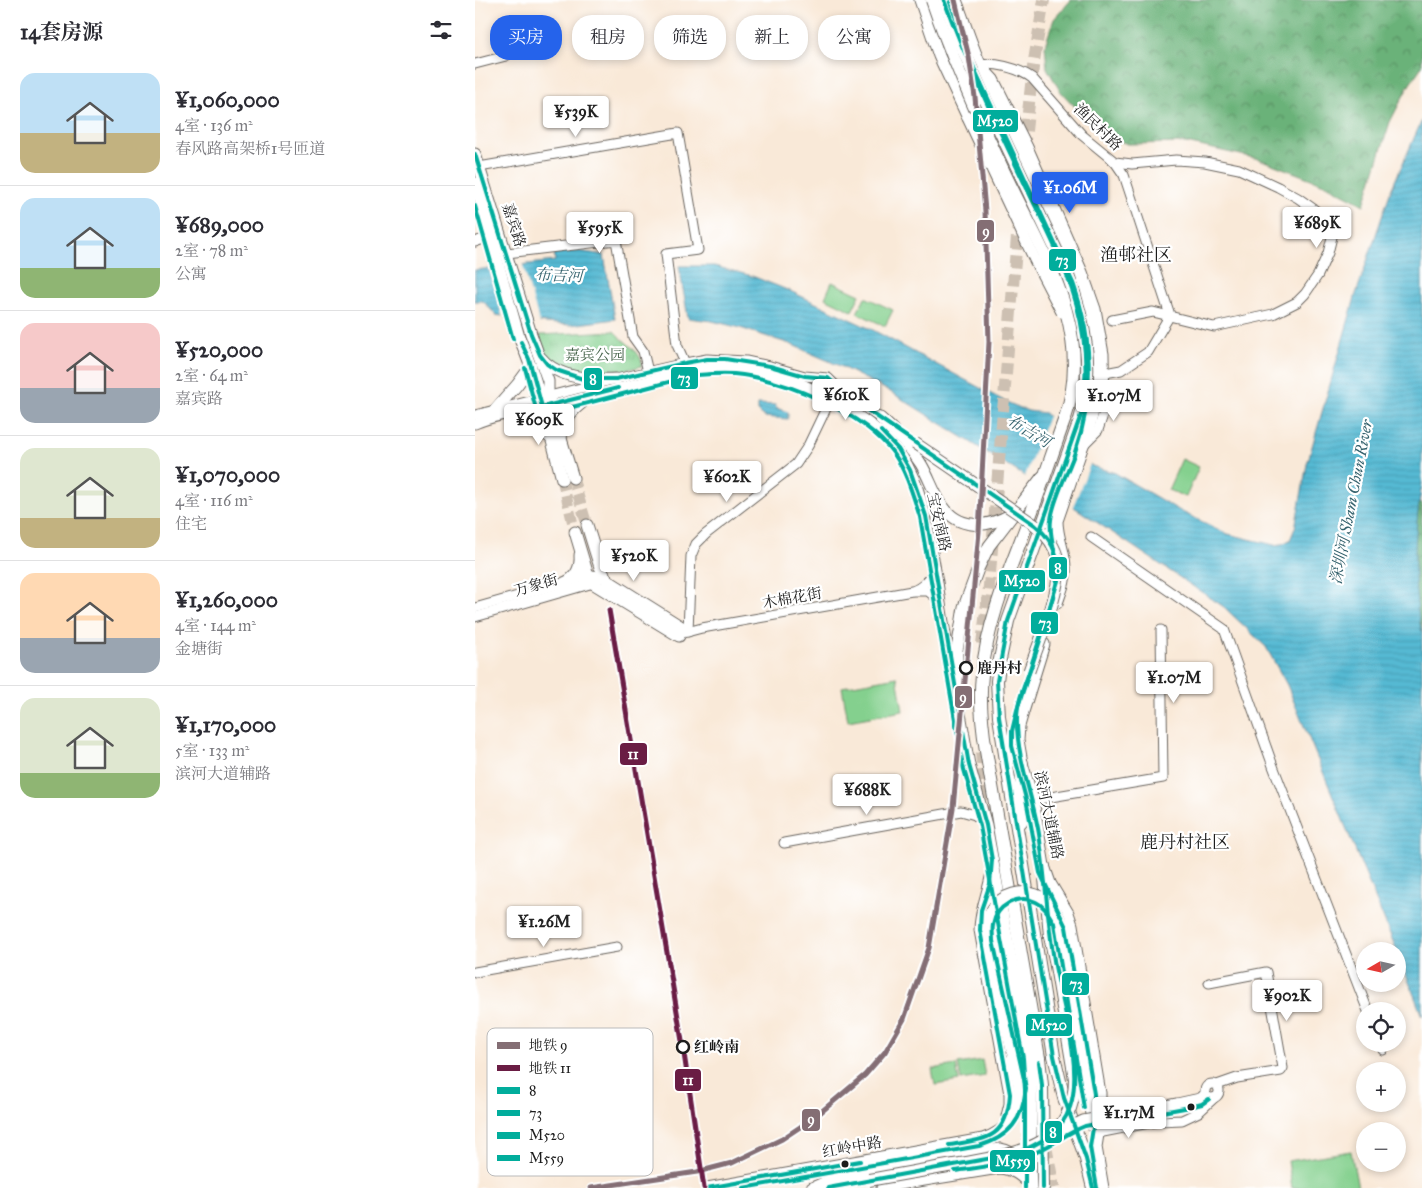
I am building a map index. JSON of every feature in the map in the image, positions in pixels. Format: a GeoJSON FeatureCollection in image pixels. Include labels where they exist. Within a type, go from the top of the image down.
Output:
{"type":"FeatureCollection","features":[{"type":"Feature","properties":{"kind":"highway"},"geometry":{"type":"LineString","coordinates":[[932,0],[964,85],[1057,284],[1069,320],[1075,366],[1074,381],[1065,418],[1046,471],[1029,503],[992,622],[982,675],[981,701],[986,751],[1040,1067],[1043,1188]]}},
{"type":"Feature","properties":{"kind":"highway"},"geometry":{"type":"LineString","coordinates":[[944,0],[959,41],[1067,274],[1077,300],[1084,328],[1087,364],[1085,397],[1080,420],[1051,518],[1035,546],[1008,621],[1002,644],[997,681],[1002,741],[1059,1078],[1093,1188]]}},
{"type":"Feature","properties":{"kind":"highway"},"geometry":{"type":"LineString","coordinates":[[1020,847],[1022,763]]}},
{"type":"Feature","properties":{"kind":"highway"},"geometry":{"type":"LineString","coordinates":[[1023,863],[1050,936]]}},
{"type":"Feature","properties":{"kind":"highway"},"geometry":{"type":"LineString","coordinates":[[869,1180],[1014,1154],[1039,1145],[1051,1136],[1071,1109],[1075,1079],[1050,936],[1044,866]]}},
{"type":"Feature","properties":{"kind":"main road"},"geometry":{"type":"LineString","coordinates":[[919,0],[939,56],[1035,260],[1061,309],[1072,339]]}},
{"type":"Feature","properties":{"kind":"main road","name":"滨河大道辅路"},"geometry":{"type":"LineString","coordinates":[[956,0],[980,64],[1072,264],[1085,297],[1094,335],[1101,385],[1083,447],[1051,518],[1065,560],[1065,575],[1019,726],[1018,740],[1022,763],[1033,800],[1044,866],[1068,913],[1072,925],[1100,1093],[1101,1110],[1096,1146],[1103,1188]]}},
{"type":"Feature","properties":{"kind":"main road","name":"嘉宾路"},"geometry":{"type":"LineString","coordinates":[[475,154],[509,258],[531,334],[548,381],[545,402]]}},
{"type":"Feature","properties":{"kind":"main road","name":"嘉宾路"},"geometry":{"type":"LineString","coordinates":[[475,183],[519,337],[545,402],[567,479]]}},
{"type":"Feature","properties":{"kind":"main road"},"geometry":{"type":"LineString","coordinates":[[540,355],[553,368],[576,376],[592,380],[616,379]]}},
{"type":"Feature","properties":{"kind":"main road"},"geometry":{"type":"LineString","coordinates":[[531,366],[511,392],[500,412],[535,426],[556,439],[563,429],[569,414],[593,394]]}},
{"type":"Feature","properties":{"kind":"main road"},"geometry":{"type":"LineString","coordinates":[[880,418],[1035,525],[1043,532],[1055,549],[1058,560],[1058,580],[1018,708],[1018,740]]}},
{"type":"Feature","properties":{"kind":"main road"},"geometry":{"type":"LineString","coordinates":[[880,418],[900,436],[914,453],[926,472],[941,505],[957,520],[976,525],[996,521],[1013,514],[1029,503]]}},
{"type":"Feature","properties":{"kind":"main road"},"geometry":{"type":"LineString","coordinates":[[1029,503],[989,546],[971,586],[964,607],[957,650],[957,696],[973,785],[986,826],[1029,1057],[1031,1188]]}},
{"type":"Feature","properties":{"kind":"main road"},"geometry":{"type":"LineString","coordinates":[[587,525],[599,578]]}},
{"type":"Feature","properties":{"kind":"main road"},"geometry":{"type":"LineString","coordinates":[[575,532],[579,543],[599,578],[683,634]]}},
{"type":"Feature","properties":{"kind":"main road"},"geometry":{"type":"LineString","coordinates":[[564,583],[574,577],[579,569],[579,543]]}},
{"type":"Feature","properties":{"kind":"main road"},"geometry":{"type":"LineString","coordinates":[[992,860],[990,884],[981,910],[980,930],[1010,1094],[1009,1113],[999,1131]]}},
{"type":"Feature","properties":{"kind":"main road"},"geometry":{"type":"LineString","coordinates":[[1030,1151],[1020,1088],[987,942],[986,926],[990,912],[999,901],[1012,894],[1026,892],[1041,896],[1058,913],[1096,1146]]}},
{"type":"Feature","properties":{"kind":"main road"},"geometry":{"type":"LineString","coordinates":[[999,1131],[1007,1125],[1017,1108],[1020,1088]]}},
{"type":"Feature","properties":{"kind":"main road"},"geometry":{"type":"LineString","coordinates":[[1090,1107],[1100,1093]]}},
{"type":"Feature","properties":{"kind":"main road","name":"红岭中路"},"geometry":{"type":"LineString","coordinates":[[707,1188],[979,1140],[999,1131]]}},
{"type":"Feature","properties":{"kind":"main road"},"geometry":{"type":"LineString","coordinates":[[811,1188],[833,1179],[1000,1148],[1008,1150],[1023,1163],[1031,1188]]}},
{"type":"Feature","properties":{"kind":"main road"},"geometry":{"type":"LineString","coordinates":[[828,1188],[869,1180]]}},
{"type":"Feature","properties":{"kind":"street"},"geometry":{"type":"LineString","coordinates":[[475,64],[490,60]]}},
{"type":"Feature","properties":{"kind":"street","name":"渔民村路"},"geometry":{"type":"LineString","coordinates":[[948,75],[980,64],[999,66],[1022,72],[1032,78],[1082,135],[1115,162],[1127,184],[1169,315]]}},
{"type":"Feature","properties":{"kind":"street"},"geometry":{"type":"LineString","coordinates":[[980,64],[994,79],[1017,124],[1089,286],[1099,320],[1105,373],[1101,385]]}},
{"type":"Feature","properties":{"kind":"street"},"geometry":{"type":"LineString","coordinates":[[479,167],[678,133],[698,250],[667,254],[677,345],[685,363]]}},
{"type":"Feature","properties":{"kind":"street"},"geometry":{"type":"LineString","coordinates":[[1112,320],[1153,312],[1214,327],[1273,314],[1297,302],[1305,294],[1318,275],[1328,253],[1332,237],[1327,226],[1315,210],[1278,187],[1239,169],[1205,162],[1176,160],[1132,164],[1115,162]]}},
{"type":"Feature","properties":{"kind":"street"},"geometry":{"type":"LineString","coordinates":[[475,242],[489,237]]}},
{"type":"Feature","properties":{"kind":"street"},"geometry":{"type":"LineString","coordinates":[[509,258],[616,240],[633,337],[643,351],[648,372]]}},
{"type":"Feature","properties":{"kind":"street"},"geometry":{"type":"LineString","coordinates":[[1105,373],[1121,370],[1148,352],[1169,315]]}},
{"type":"Feature","properties":{"kind":"street","name":"宝安南路"},"geometry":{"type":"LineString","coordinates":[[545,402],[616,379],[685,363],[717,359],[735,360],[770,366],[805,376],[828,378],[842,392],[880,418]]}},
{"type":"Feature","properties":{"kind":"street","name":"宝安南路"},"geometry":{"type":"LineString","coordinates":[[475,415],[593,394],[685,371],[717,367],[747,369],[772,374],[806,386],[831,398],[873,425],[891,441],[900,452],[916,483],[922,499],[935,566],[957,696]]}},
{"type":"Feature","properties":{"kind":"street"},"geometry":{"type":"LineString","coordinates":[[683,634],[690,564],[696,544],[706,534],[796,464],[808,446],[831,398]]}},
{"type":"Feature","properties":{"kind":"street","name":"宝安南路"},"geometry":{"type":"LineString","coordinates":[[475,424],[500,412]]}},
{"type":"Feature","properties":{"kind":"street"},"geometry":{"type":"LineString","coordinates":[[1091,538],[1224,629],[1273,766],[1365,1002]]}},
{"type":"Feature","properties":{"kind":"street","name":"木棉花街"},"geometry":{"type":"LineString","coordinates":[[683,634],[912,591],[920,588],[931,577],[935,566]]}},
{"type":"Feature","properties":{"kind":"street","name":"万象街"},"geometry":{"type":"LineString","coordinates":[[475,608],[564,583],[599,578]]}},
{"type":"Feature","properties":{"kind":"street","name":"万象街"},"geometry":{"type":"LineString","coordinates":[[475,617],[599,578]]}},
{"type":"Feature","properties":{"kind":"street","name":"木棉花街"},"geometry":{"type":"LineString","coordinates":[[912,591],[928,592],[937,597],[941,602]]}},
{"type":"Feature","properties":{"kind":"street"},"geometry":{"type":"LineString","coordinates":[[1033,800],[1163,778],[1161,630]]}},
{"type":"Feature","properties":{"kind":"street"},"geometry":{"type":"LineString","coordinates":[[784,843],[954,812],[969,812],[981,819],[986,826]]}},
{"type":"Feature","properties":{"kind":"street"},"geometry":{"type":"LineString","coordinates":[[475,972],[617,947]]}},
{"type":"Feature","properties":{"kind":"street"},"geometry":{"type":"LineString","coordinates":[[1209,982],[1267,972],[1283,1068],[1275,1072],[1237,1078],[1217,1086],[1213,1083],[1209,1084],[1205,1090],[1210,1096]]}},
{"type":"Feature","properties":{"kind":"street"},"geometry":{"type":"LineString","coordinates":[[1051,1136],[1083,1120],[1210,1096]]}},
{"type":"Feature","properties":{"kind":"street"},"geometry":{"type":"LineString","coordinates":[[1098,1132],[1182,1120],[1199,1112],[1210,1096]]}},
{"type":"Feature","properties":{"kind":"street"},"geometry":{"type":"LineString","coordinates":[[881,1188],[999,1169],[1009,1170],[1017,1174],[1031,1188]]}},
{"type":"Feature","properties":{"kind":"green space"},"geometry":{"type":"Polygon","coordinates":[[[1071,0],[1422,0],[1422,66],[1408,87],[1390,122],[1364,205],[1324,184],[1259,159],[1186,143],[1128,144],[1110,138],[1083,115],[1060,91],[1047,68],[1045,45],[1054,19],[1071,0]]]}},
{"type":"Feature","properties":{"kind":"green space"},"geometry":{"type":"Polygon","coordinates":[[[832,282],[860,295],[852,311],[825,298],[832,282]]]}},
{"type":"Feature","properties":{"kind":"green space"},"geometry":{"type":"Polygon","coordinates":[[[865,297],[893,310],[885,326],[857,313],[865,297]]]}},
{"type":"Feature","properties":{"kind":"green space","name":"嘉宾公园"},"geometry":{"type":"Polygon","coordinates":[[[614,331],[640,356],[642,366],[602,376],[558,368],[542,355],[540,335],[614,331]]]}},
{"type":"Feature","properties":{"kind":"green space"},"geometry":{"type":"Polygon","coordinates":[[[1182,459],[1199,467],[1186,497],[1168,490],[1182,459]]]}},
{"type":"Feature","properties":{"kind":"green space"},"geometry":{"type":"Polygon","coordinates":[[[1419,502],[1422,503],[1422,633],[1416,601],[1414,568],[1419,502]]]}},
{"type":"Feature","properties":{"kind":"green space"},"geometry":{"type":"Polygon","coordinates":[[[897,677],[903,711],[848,721],[842,687],[897,677]]]}},
{"type":"Feature","properties":{"kind":"green space"},"geometry":{"type":"Polygon","coordinates":[[[982,1060],[985,1076],[961,1080],[958,1064],[982,1060]]]}},
{"type":"Feature","properties":{"kind":"green space"},"geometry":{"type":"Polygon","coordinates":[[[956,1065],[959,1081],[935,1085],[932,1069],[956,1065]]]}},
{"type":"Feature","properties":{"kind":"green space"},"geometry":{"type":"Polygon","coordinates":[[[1351,1151],[1358,1188],[1292,1188],[1288,1161],[1351,1151]]]}},
{"type":"Feature","properties":{"kind":"water"},"geometry":{"type":"Polygon","coordinates":[[[1422,120],[1422,484],[1417,521],[1415,577],[1422,633],[1422,1016],[1406,974],[1406,942],[1393,942],[1287,685],[1266,647],[1224,607],[1077,509],[889,391],[840,366],[790,344],[737,327],[688,318],[679,266],[714,266],[752,276],[790,291],[873,330],[1006,402],[1028,411],[1045,413],[1092,466],[1115,473],[1182,512],[1228,534],[1274,545],[1290,540],[1295,528],[1307,464],[1356,294],[1391,190],[1422,120]]]}},
{"type":"Feature","properties":{"kind":"water","name":"布吉河"},"geometry":{"type":"Polygon","coordinates":[[[579,251],[604,255],[615,319],[571,325],[545,323],[496,315],[483,301],[475,301],[475,270],[555,261],[554,252],[579,251]]]}},
{"type":"Feature","properties":{"kind":"water"},"geometry":{"type":"Polygon","coordinates":[[[758,404],[775,405],[776,408],[788,412],[788,419],[764,417],[758,412],[758,404]]]}},
{"type":"Feature","properties":{"kind":"pier"},"geometry":{"type":"Polygon","coordinates":[[[522,262],[540,324],[503,319],[489,268],[522,262]]]}},
{"type":"Feature","properties":{"kind":"pier"},"geometry":{"type":"Polygon","coordinates":[[[1049,414],[1091,462],[1072,509],[1024,479],[1049,414]]]}},
{"type":"Feature","properties":{"kind":"tunnel"},"geometry":{"type":"LineString","coordinates":[[1024,149],[1033,67],[1044,0]]}},
{"type":"Feature","properties":{"kind":"tunnel"},"geometry":{"type":"LineString","coordinates":[[982,644],[989,586],[1022,174]]}},
{"type":"Feature","properties":{"kind":"tunnel"},"geometry":{"type":"LineString","coordinates":[[573,478],[587,525]]}},
{"type":"Feature","properties":{"kind":"tunnel"},"geometry":{"type":"LineString","coordinates":[[562,479],[575,532]]}},
{"type":"Feature","properties":{"kind":"tunnel"},"geometry":{"type":"LineString","coordinates":[[981,752],[989,824]]}},
{"type":"Feature","properties":{"kind":"tunnel"},"geometry":{"type":"LineString","coordinates":[[1046,1146],[1054,1188]]}},
{"type":"Feature","properties":{"kind":"metro line","name":"9"},"geometry":{"type":"LineString","coordinates":[[591,1188],[697,1172],[732,1163],[782,1139],[815,1117],[865,1075],[885,1052],[904,1019],[929,948],[953,808],[979,532],[989,342],[985,211],[975,97],[969,57],[955,0]]}},
{"type":"Feature","properties":{"kind":"metro line","name":"11"},"geometry":{"type":"LineString","coordinates":[[609,610],[683,1047],[704,1188]]}},
{"type":"Feature","properties":{"kind":"transit line","name":"M520"},"geometry":{"type":"LineString","coordinates":[[944,0],[980,88],[1061,261],[1072,288],[1085,346],[1086,378],[1082,412],[1008,621],[997,681],[999,717],[1054,1056],[1064,1098],[1086,1159],[1093,1188]]}},
{"type":"Feature","properties":{"kind":"transit line","name":"73"},"geometry":{"type":"LineString","coordinates":[[950,2],[974,68],[1073,283],[1080,304],[1088,346],[1089,368],[1086,410],[1075,452],[1052,512],[1051,535],[1058,581],[1017,710],[1012,731],[1012,746],[1026,799],[1040,873],[1066,927],[1094,1094],[1094,1122],[1090,1147],[1097,1188]]}},
{"type":"Feature","properties":{"kind":"transit line","name":"8"},"geometry":{"type":"LineString","coordinates":[[475,154],[531,334],[540,355],[547,364],[556,370],[583,379],[616,379],[685,363],[707,359],[725,359],[770,366],[805,376],[828,378],[850,398],[1035,525],[1052,544],[1055,552],[1058,576],[1039,645],[1020,698],[1017,712],[1017,733],[1039,834],[1055,966],[1067,1018],[1073,1056],[1074,1075],[1070,1107],[1061,1124],[1048,1137],[1014,1154],[828,1188]]}},
{"type":"Feature","properties":{"kind":"transit line","name":"73"},"geometry":{"type":"LineString","coordinates":[[475,206],[513,339]]}},
{"type":"Feature","properties":{"kind":"transit line","name":"8"},"geometry":{"type":"LineString","coordinates":[[521,342],[529,359],[542,407],[618,388]]}},
{"type":"Feature","properties":{"kind":"transit line","name":"73"},"geometry":{"type":"LineString","coordinates":[[525,368],[536,409],[541,413],[553,412],[696,375],[734,374],[754,377],[799,391],[843,412],[881,439],[899,461],[920,517],[963,766],[980,826],[1023,1058],[1025,1090],[1025,1188]]}},
{"type":"Feature","properties":{"kind":"transit line","name":"8"},"geometry":{"type":"LineString","coordinates":[[881,431],[898,449],[910,470],[926,516],[969,765],[986,825],[992,860],[990,884],[981,910],[980,930],[1010,1094],[1008,1109],[1005,1120],[993,1134],[974,1141],[949,1145]]}},
{"type":"Feature","properties":{"kind":"transit line","name":"M559"},"geometry":{"type":"LineString","coordinates":[[743,1188],[979,1146],[999,1138],[1007,1132],[1018,1118],[1022,1109],[1026,1088],[993,941],[993,925],[998,912],[1015,900],[1022,899],[1036,902],[1042,906],[1054,923],[1084,1108]]}},
{"type":"Feature","properties":{"kind":"transit line","name":"M520"},"geometry":{"type":"LineString","coordinates":[[1039,1062],[1042,1085],[1043,1188]]}},
{"type":"Feature","properties":{"kind":"transit line","name":"M559"},"geometry":{"type":"LineString","coordinates":[[955,1171],[1021,1158],[1037,1152],[1085,1126],[1190,1107],[1202,1104],[1209,1099]]}},
{"type":"Feature","properties":{"kind":"transit line","name":"8"},"geometry":{"type":"LineString","coordinates":[[707,1188],[860,1161]]}},
{"type":"Feature","properties":{"kind":"place","name":"鹿丹村"},"geometry":{"type":"Point","coordinates":[966,668]}},
{"type":"Feature","properties":{"kind":"place","name":"红岭南"},"geometry":{"type":"Point","coordinates":[683,1047]}},
{"type":"Feature","properties":{"kind":"district","name":"渔邨社区"},"geometry":{"type":"Point","coordinates":[1136,255]}},
{"type":"Feature","properties":{"kind":"district","name":"鹿丹村社区"},"geometry":{"type":"Point","coordinates":[1185,842]}},
{"type":"Feature","properties":{"kind":"water label","name":"深圳河 Sham Chun River"},"geometry":{"type":"Point","coordinates":[1351,502]}}]}
